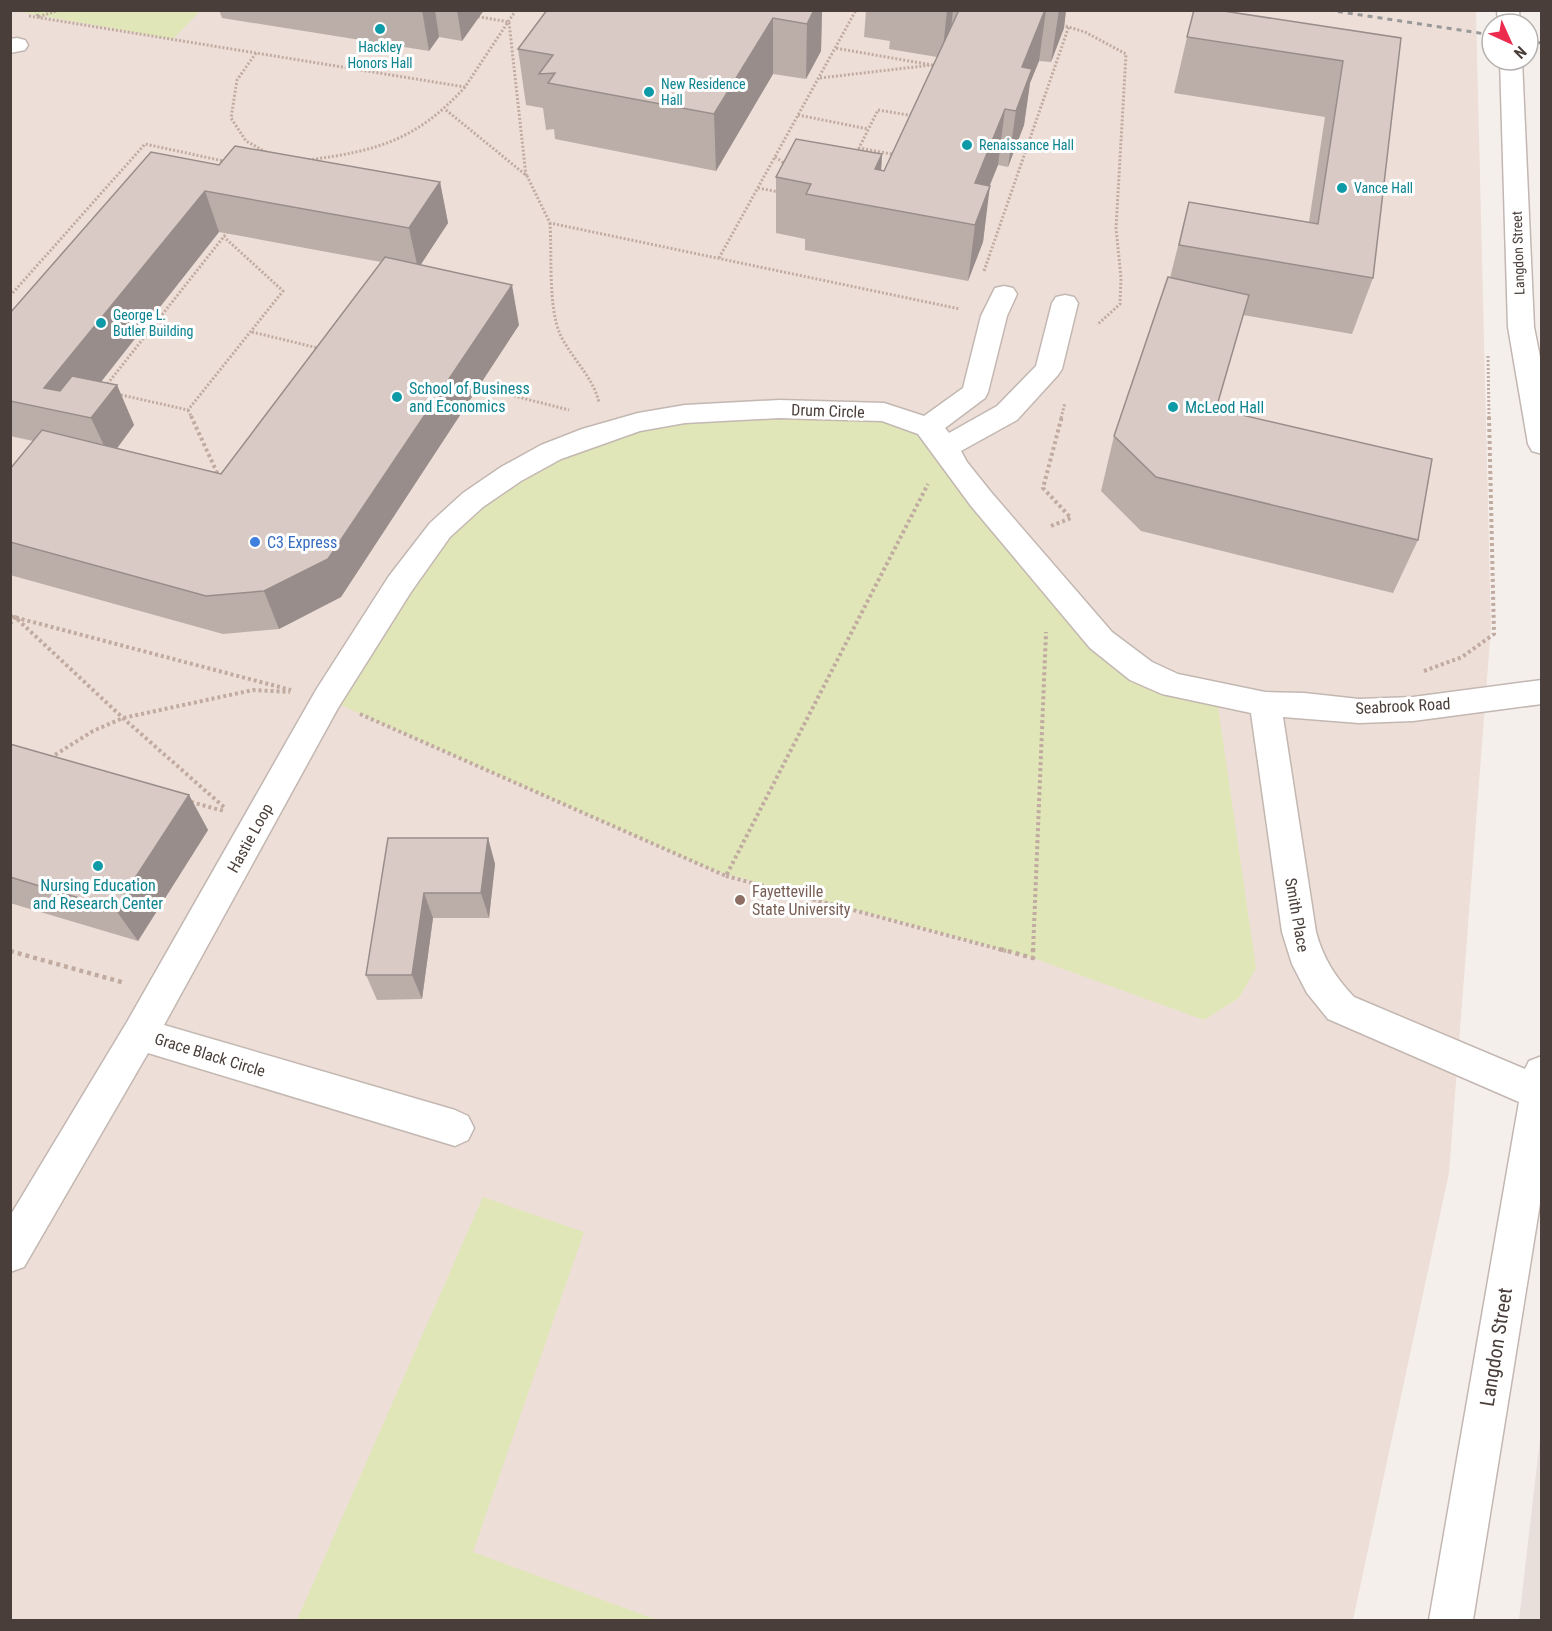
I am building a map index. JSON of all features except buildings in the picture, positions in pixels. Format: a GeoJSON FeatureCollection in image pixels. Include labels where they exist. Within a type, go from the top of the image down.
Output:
{"type":"FeatureCollection","features":[{"type":"Feature","properties":{"kind":"street","name":"Langdon Street"},"geometry":{"type":"LineString","coordinates":[[1511,72],[1521,327],[1542,444]]}},
{"type":"Feature","properties":{"kind":"street"},"geometry":{"type":"LineString","coordinates":[[943,447],[975,392],[994,316],[1004,294]]}},
{"type":"Feature","properties":{"kind":"street"},"geometry":{"type":"LineString","coordinates":[[943,447],[1007,413],[1049,369],[1065,303]]}},
{"type":"Feature","properties":{"kind":"street","name":"Drum Circle"},"geometry":{"type":"LineString","coordinates":[[361,643],[440,530],[473,500],[511,474],[551,452],[592,436],[638,422],[685,414],[779,409],[884,412],[943,447]]}},
{"type":"Feature","properties":{"kind":"street"},"geometry":{"type":"LineString","coordinates":[[943,447],[1101,640],[1141,670],[1173,685],[1264,704]]}},
{"type":"Feature","properties":{"kind":"street","name":"Hastie Loop"},"geometry":{"type":"LineString","coordinates":[[140,1034],[315,696],[361,643]]}},
{"type":"Feature","properties":{"kind":"street","name":"Seabrook Road"},"geometry":{"type":"LineString","coordinates":[[1264,704],[1304,705],[1359,711],[1413,709],[1542,692]]}},
{"type":"Feature","properties":{"kind":"street","name":"Smith Place"},"geometry":{"type":"LineString","coordinates":[[1264,704],[1299,932],[1305,959],[1319,985],[1341,1008],[1540,1083]]}},
{"type":"Feature","properties":{"kind":"street","name":"Grace Black Circle"},"geometry":{"type":"LineString","coordinates":[[10,1253],[140,1034],[455,1128]]}},
{"type":"Feature","properties":{"kind":"street","name":"Langdon Street"},"geometry":{"type":"LineString","coordinates":[[1451,1620],[1540,1083]]}},
{"type":"Feature","properties":{"kind":"path"},"geometry":{"type":"LineString","coordinates":[[36,10],[38,17]]}},
{"type":"Feature","properties":{"kind":"path"},"geometry":{"type":"LineString","coordinates":[[38,17],[59,10]]}},
{"type":"Feature","properties":{"kind":"path"},"geometry":{"type":"LineString","coordinates":[[297,158],[308,160],[379,148],[406,136],[446,110],[465,87],[516,10]]}},
{"type":"Feature","properties":{"kind":"path"},"geometry":{"type":"LineString","coordinates":[[719,258],[856,10]]}},
{"type":"Feature","properties":{"kind":"path"},"geometry":{"type":"LineString","coordinates":[[20,14],[465,87]]}},
{"type":"Feature","properties":{"kind":"path"},"geometry":{"type":"LineString","coordinates":[[466,14],[509,22]]}},
{"type":"Feature","properties":{"kind":"path"},"geometry":{"type":"LineString","coordinates":[[509,22],[526,176],[550,223],[559,332],[595,385],[599,402],[593,408]]}},
{"type":"Feature","properties":{"kind":"path"},"geometry":{"type":"LineString","coordinates":[[1058,24],[1069,26],[1126,54],[1116,228],[1121,278],[1120,304],[1096,325]]}},
{"type":"Feature","properties":{"kind":"path"},"geometry":{"type":"LineString","coordinates":[[981,278],[1069,26]]}},
{"type":"Feature","properties":{"kind":"path"},"geometry":{"type":"LineString","coordinates":[[819,78],[932,65],[835,48]]}},
{"type":"Feature","properties":{"kind":"path"},"geometry":{"type":"LineString","coordinates":[[256,53],[237,80],[231,118],[246,141],[270,154]]}},
{"type":"Feature","properties":{"kind":"path"},"geometry":{"type":"LineString","coordinates":[[446,110],[526,176]]}},
{"type":"Feature","properties":{"kind":"path"},"geometry":{"type":"LineString","coordinates":[[878,110],[920,117],[902,156],[859,147],[868,129],[878,110]]}},
{"type":"Feature","properties":{"kind":"path"},"geometry":{"type":"LineString","coordinates":[[798,115],[868,129]]}},
{"type":"Feature","properties":{"kind":"path"},"geometry":{"type":"LineString","coordinates":[[10,296],[146,144],[232,163]]}},
{"type":"Feature","properties":{"kind":"path"},"geometry":{"type":"LineString","coordinates":[[775,157],[794,169]]}},
{"type":"Feature","properties":{"kind":"path"},"geometry":{"type":"LineString","coordinates":[[758,188],[786,193]]}},
{"type":"Feature","properties":{"kind":"path"},"geometry":{"type":"LineString","coordinates":[[550,223],[970,311]]}},
{"type":"Feature","properties":{"kind":"path"},"geometry":{"type":"LineString","coordinates":[[188,410],[102,390],[231,228]]}},
{"type":"Feature","properties":{"kind":"path"},"geometry":{"type":"LineString","coordinates":[[188,410],[283,291],[224,237]]}},
{"type":"Feature","properties":{"kind":"path"},"geometry":{"type":"LineString","coordinates":[[252,332],[333,351]]}},
{"type":"Feature","properties":{"kind":"path"},"geometry":{"type":"LineString","coordinates":[[1415,673],[1451,663],[1477,651],[1494,634],[1488,350]]}},
{"type":"Feature","properties":{"kind":"path"},"geometry":{"type":"LineString","coordinates":[[472,386],[576,411]]}},
{"type":"Feature","properties":{"kind":"path"},"geometry":{"type":"LineString","coordinates":[[1044,529],[1071,518],[1043,488],[1066,396]]}},
{"type":"Feature","properties":{"kind":"path"},"geometry":{"type":"LineString","coordinates":[[188,410],[222,483]]}},
{"type":"Feature","properties":{"kind":"path"},"geometry":{"type":"LineString","coordinates":[[726,876],[927,485],[943,447]]}},
{"type":"Feature","properties":{"kind":"path"},"geometry":{"type":"LineString","coordinates":[[13,617],[315,696],[726,876],[1033,958],[1049,578]]}},
{"type":"Feature","properties":{"kind":"path"},"geometry":{"type":"LineString","coordinates":[[10,624],[13,617]]}},
{"type":"Feature","properties":{"kind":"path"},"geometry":{"type":"LineString","coordinates":[[13,617],[123,718],[231,812],[187,801]]}},
{"type":"Feature","properties":{"kind":"path"},"geometry":{"type":"LineString","coordinates":[[55,765],[44,762],[93,731],[123,718],[153,710],[252,690],[315,696]]}},
{"type":"Feature","properties":{"kind":"path"},"geometry":{"type":"LineString","coordinates":[[10,951],[127,983]]}},
{"type":"Feature","properties":{"kind":"shaded area","name":"Fayetteville State University"},"geometry":{"type":"Polygon","coordinates":[[[11,11],[1476,11],[1491,627],[1449,1173],[1353,1620],[11,1620],[11,11]]]}},
{"type":"Feature","properties":{"kind":"shaded area"},"geometry":{"type":"Polygon","coordinates":[[[1541,1430],[1541,1620],[1519,1620],[1541,1430]]]}},
{"type":"Feature","properties":{"kind":"green space"},"geometry":{"type":"Polygon","coordinates":[[[200,10],[173,39],[15,11],[200,10]]]}},
{"type":"Feature","properties":{"kind":"green space"},"geometry":{"type":"Polygon","coordinates":[[[884,412],[928,427],[1101,640],[1216,693],[1256,968],[1239,998],[1204,1020],[1033,958],[712,870],[327,699],[473,500],[638,422],[884,412]]]}},
{"type":"Feature","properties":{"kind":"green space"},"geometry":{"type":"Polygon","coordinates":[[[483,1197],[584,1232],[473,1552],[657,1620],[297,1620],[483,1197]]]}},
{"type":"Feature","properties":{"kind":"railway"},"geometry":{"type":"LineString","coordinates":[[1328,10],[1480,33]]}},
{"type":"Feature","properties":{"kind":"place","name":"Hackley Honors Hall"},"geometry":{"type":"Point","coordinates":[380,29]}},
{"type":"Feature","properties":{"kind":"place","name":"New Residence Hall"},"geometry":{"type":"Point","coordinates":[649,92]}},
{"type":"Feature","properties":{"kind":"place","name":"Renaissance Hall"},"geometry":{"type":"Point","coordinates":[967,145]}},
{"type":"Feature","properties":{"kind":"place","name":"Vance Hall"},"geometry":{"type":"Point","coordinates":[1342,188]}},
{"type":"Feature","properties":{"kind":"place","name":"George L. Butler Building"},"geometry":{"type":"Point","coordinates":[101,323]}},
{"type":"Feature","properties":{"kind":"place","name":"School of Business and Economics"},"geometry":{"type":"Point","coordinates":[397,397]}},
{"type":"Feature","properties":{"kind":"place","name":"McLeod Hall"},"geometry":{"type":"Point","coordinates":[1173,407]}},
{"type":"Feature","properties":{"kind":"place","name":"C3 Express"},"geometry":{"type":"Point","coordinates":[255,542]}},
{"type":"Feature","properties":{"kind":"place","name":"Nursing Education and Research Center"},"geometry":{"type":"Point","coordinates":[98,866]}},
{"type":"Feature","properties":{"kind":"place","name":"Fayetteville State University"},"geometry":{"type":"Point","coordinates":[740,900]}}]}
